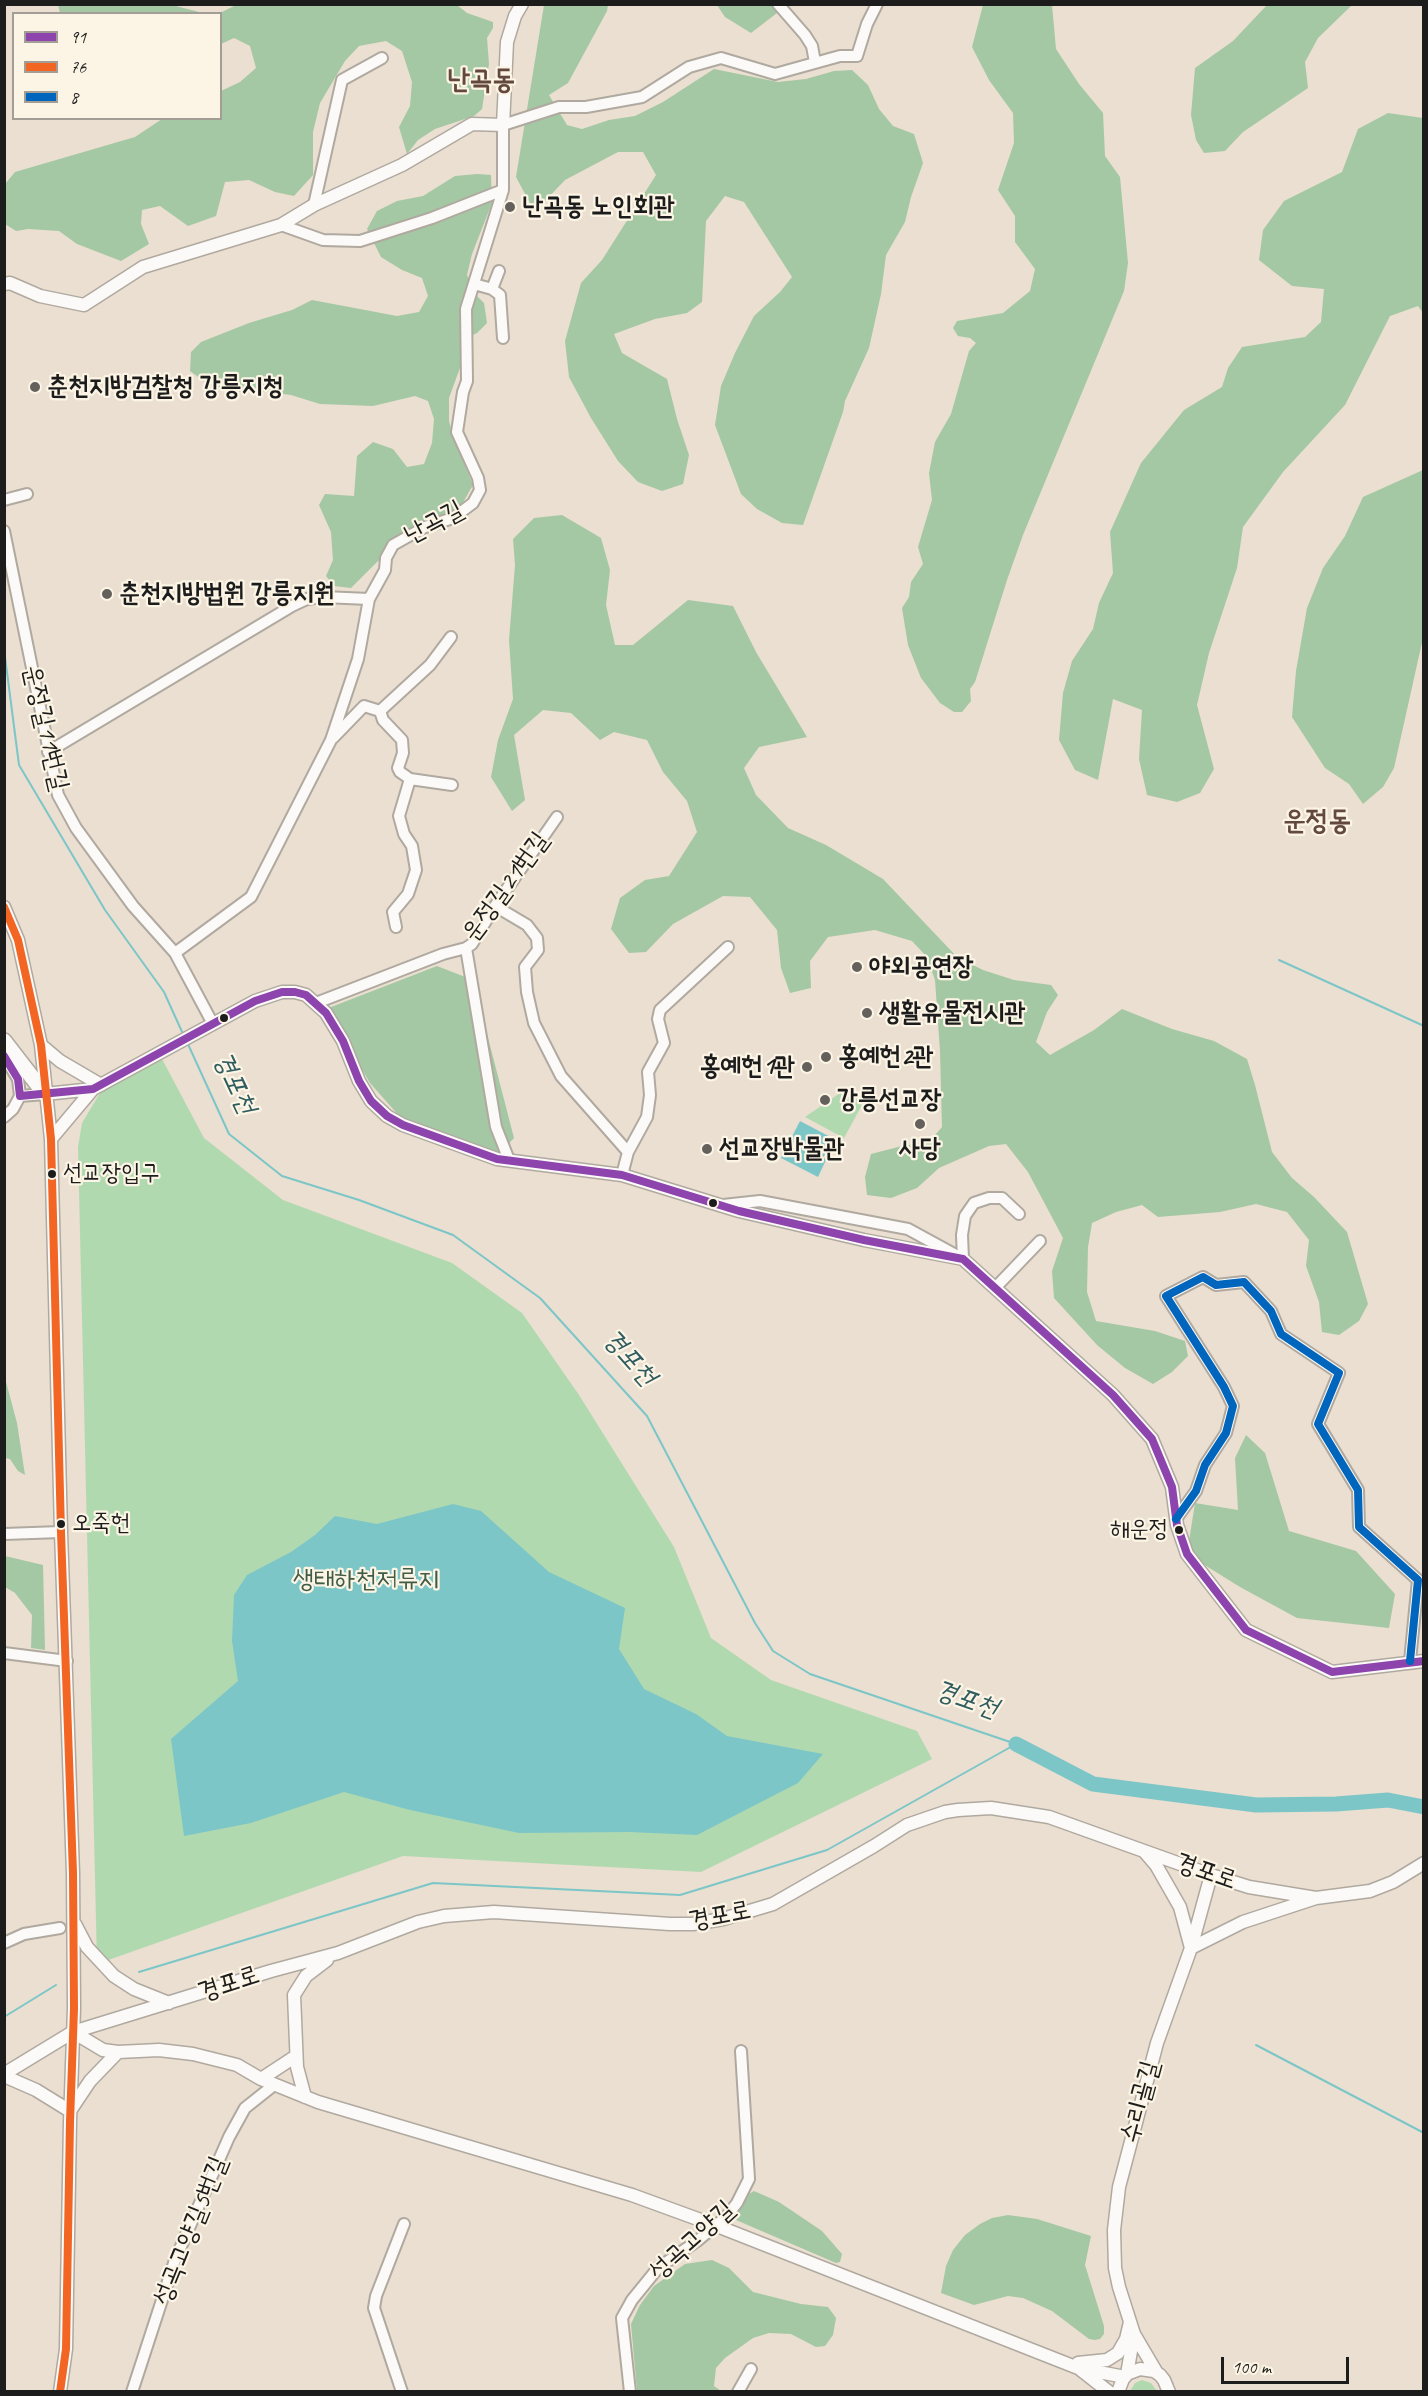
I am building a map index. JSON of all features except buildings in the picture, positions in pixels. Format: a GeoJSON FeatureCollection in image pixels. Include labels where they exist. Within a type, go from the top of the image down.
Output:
{"type":"FeatureCollection","features":[{"type":"Feature","properties":{"kind":"main road"},"geometry":{"type":"LineString","coordinates":[[4,1041],[45,1094]]}},
{"type":"Feature","properties":{"kind":"street","name":"난곡길"},"geometry":{"type":"LineString","coordinates":[[175,952],[251,897],[331,741],[358,659],[369,599],[385,570],[386,558],[393,545],[425,527],[453,518],[473,503],[480,490],[478,478],[457,432],[463,392],[467,381],[466,309],[503,190],[507,42],[515,16],[522,4]]}},
{"type":"Feature","properties":{"kind":"street"},"geometry":{"type":"LineString","coordinates":[[778,4],[809,41],[815,62]]}},
{"type":"Feature","properties":{"kind":"street"},"geometry":{"type":"LineString","coordinates":[[4,284],[9,283],[40,296],[84,305],[143,267],[281,225],[314,205],[402,165],[472,124],[503,125],[559,107],[586,107],[642,97],[689,67],[721,58],[775,74],[840,56],[857,56],[867,24],[877,4]]}},
{"type":"Feature","properties":{"kind":"street"},"geometry":{"type":"LineString","coordinates":[[314,205],[342,80],[382,58]]}},
{"type":"Feature","properties":{"kind":"street"},"geometry":{"type":"LineString","coordinates":[[281,225],[322,240],[360,242],[432,218],[503,190]]}},
{"type":"Feature","properties":{"kind":"street"},"geometry":{"type":"LineString","coordinates":[[492,289],[499,271]]}},
{"type":"Feature","properties":{"kind":"street"},"geometry":{"type":"LineString","coordinates":[[474,284],[492,289],[500,295],[503,338]]}},
{"type":"Feature","properties":{"kind":"street"},"geometry":{"type":"LineString","coordinates":[[5,500],[27,494]]}},
{"type":"Feature","properties":{"kind":"street","name":"운정길11번길"},"geometry":{"type":"LineString","coordinates":[[4,531],[57,795],[76,828],[133,906],[175,952],[210,1025]]}},
{"type":"Feature","properties":{"kind":"street"},"geometry":{"type":"LineString","coordinates":[[48,752],[292,606],[307,599],[323,597],[369,599]]}},
{"type":"Feature","properties":{"kind":"street"},"geometry":{"type":"LineString","coordinates":[[380,711],[430,665],[451,637]]}},
{"type":"Feature","properties":{"kind":"street"},"geometry":{"type":"LineString","coordinates":[[331,741],[364,706],[380,711],[388,725],[402,740],[403,753],[398,768],[400,772],[410,779],[452,785]]}},
{"type":"Feature","properties":{"kind":"street"},"geometry":{"type":"LineString","coordinates":[[396,927],[393,912],[408,894],[416,870],[415,855],[400,824],[399,816],[410,779]]}},
{"type":"Feature","properties":{"kind":"street","name":"운정길21번길"},"geometry":{"type":"LineString","coordinates":[[316,1003],[472,944],[495,906],[557,817]]}},
{"type":"Feature","properties":{"kind":"street"},"geometry":{"type":"LineString","coordinates":[[495,906],[527,925],[537,938],[538,950],[525,967],[527,992],[537,1030],[561,1076],[628,1152]]}},
{"type":"Feature","properties":{"kind":"street"},"geometry":{"type":"LineString","coordinates":[[4,907],[18,940],[41,1045],[51,1139],[61,1532],[67,1661],[74,2008],[66,2349],[60,2391]]}},
{"type":"Feature","properties":{"kind":"street"},"geometry":{"type":"LineString","coordinates":[[621,1175],[628,1152],[646,1117],[650,1095],[648,1072],[664,1043],[658,1019],[660,1010],[728,947]]}},
{"type":"Feature","properties":{"kind":"street"},"geometry":{"type":"LineString","coordinates":[[466,948],[496,1127],[509,1160]]}},
{"type":"Feature","properties":{"kind":"street"},"geometry":{"type":"LineString","coordinates":[[51,1139],[97,1087],[255,1001],[282,992],[295,992],[316,1003],[326,1013],[343,1041],[359,1082],[371,1101],[387,1116],[424,1132],[498,1159],[621,1175],[723,1204],[739,1211],[864,1240],[963,1259]]}},
{"type":"Feature","properties":{"kind":"street"},"geometry":{"type":"LineString","coordinates":[[41,1045],[97,1087]]}},
{"type":"Feature","properties":{"kind":"street"},"geometry":{"type":"LineString","coordinates":[[4,1056],[18,1079],[20,1096],[13,1109],[4,1117]]}},
{"type":"Feature","properties":{"kind":"street"},"geometry":{"type":"LineString","coordinates":[[20,1096],[97,1087]]}},
{"type":"Feature","properties":{"kind":"street"},"geometry":{"type":"LineString","coordinates":[[963,1259],[962,1235],[965,1216],[974,1203],[989,1198],[1002,1198],[1019,1214]]}},
{"type":"Feature","properties":{"kind":"street"},"geometry":{"type":"LineString","coordinates":[[723,1204],[760,1201],[908,1228],[963,1259],[1113,1395],[1152,1439],[1172,1487],[1176,1519],[1187,1554],[1246,1630],[1332,1672],[1424,1661]]}},
{"type":"Feature","properties":{"kind":"street"},"geometry":{"type":"LineString","coordinates":[[996,1287],[1040,1241]]}},
{"type":"Feature","properties":{"kind":"street"},"geometry":{"type":"LineString","coordinates":[[1176,1519],[1196,1491],[1205,1466],[1226,1433],[1233,1406],[1224,1387],[1166,1296],[1203,1277],[1216,1285],[1244,1282],[1271,1311],[1281,1334],[1339,1373],[1318,1424],[1358,1490],[1359,1527],[1419,1580],[1410,1661]]}},
{"type":"Feature","properties":{"kind":"street"},"geometry":{"type":"LineString","coordinates":[[4,1534],[61,1532]]}},
{"type":"Feature","properties":{"kind":"street"},"geometry":{"type":"LineString","coordinates":[[4,1653],[67,1661]]}},
{"type":"Feature","properties":{"kind":"street","name":"경포로"},"geometry":{"type":"LineString","coordinates":[[4,2075],[73,2032],[271,1971],[338,1953],[418,1922],[468,1913],[494,1912],[670,1924],[693,1924],[723,1919],[773,1904],[907,1825],[958,1810],[1002,1809],[1049,1817],[1249,1887],[1316,1898],[1370,1891],[1393,1882],[1423,1864]]}},
{"type":"Feature","properties":{"kind":"street"},"geometry":{"type":"LineString","coordinates":[[1144,1851],[1160,1872],[1180,1907],[1191,1948],[1243,1922],[1316,1898]]}},
{"type":"Feature","properties":{"kind":"street","name":"수리골길"},"geometry":{"type":"LineString","coordinates":[[1170,2389],[1157,2373],[1134,2334],[1115,2268],[1114,2230],[1119,2187],[1157,2043],[1191,1948],[1211,1875]]}},
{"type":"Feature","properties":{"kind":"street"},"geometry":{"type":"LineString","coordinates":[[73,1921],[87,1947],[114,1976],[134,1989],[169,2003]]}},
{"type":"Feature","properties":{"kind":"street"},"geometry":{"type":"LineString","coordinates":[[4,1943],[24,1934],[60,1928]]}},
{"type":"Feature","properties":{"kind":"street"},"geometry":{"type":"LineString","coordinates":[[305,2097],[299,2080],[296,2056],[294,1995],[298,1986],[311,1972],[338,1953]]}},
{"type":"Feature","properties":{"kind":"street"},"geometry":{"type":"LineString","coordinates":[[73,2032],[103,2050],[118,2052],[159,2050],[193,2054],[237,2065],[261,2079],[305,2097],[632,2195],[1072,2365],[1126,2375],[1140,2369],[1157,2373]]}},
{"type":"Feature","properties":{"kind":"street","name":"성곡고양길"},"geometry":{"type":"LineString","coordinates":[[630,2391],[622,2318],[638,2292],[658,2268],[717,2226],[737,2204],[749,2179],[741,2051]]}},
{"type":"Feature","properties":{"kind":"street"},"geometry":{"type":"LineString","coordinates":[[70,2111],[90,2081],[118,2052]]}},
{"type":"Feature","properties":{"kind":"street"},"geometry":{"type":"LineString","coordinates":[[261,2079],[296,2056]]}},
{"type":"Feature","properties":{"kind":"street"},"geometry":{"type":"LineString","coordinates":[[4,2075],[36,2090],[70,2111]]}},
{"type":"Feature","properties":{"kind":"street","name":"성곡고양길5번길"},"geometry":{"type":"LineString","coordinates":[[132,2391],[175,2260],[229,2137],[245,2108],[274,2085]]}},
{"type":"Feature","properties":{"kind":"street"},"geometry":{"type":"LineString","coordinates":[[402,2391],[374,2308],[376,2296],[404,2224]]}},
{"type":"Feature","properties":{"kind":"street"},"geometry":{"type":"LineString","coordinates":[[1072,2365],[1107,2360],[1118,2353],[1126,2339],[1130,2321]]}},
{"type":"Feature","properties":{"kind":"street","name":"수리골길"},"geometry":{"type":"LineString","coordinates":[[1118,2391],[1126,2375],[1134,2334]]}},
{"type":"Feature","properties":{"kind":"street"},"geometry":{"type":"LineString","coordinates":[[1072,2365],[1109,2391]]}},
{"type":"Feature","properties":{"kind":"street"},"geometry":{"type":"LineString","coordinates":[[738,2391],[751,2369]]}},
{"type":"Feature","properties":{"kind":"green space"},"geometry":{"type":"Polygon","coordinates":[[[238,4],[457,5],[467,13],[493,22],[493,28],[487,38],[489,64],[482,109],[474,116],[435,129],[418,140],[407,154],[399,127],[410,106],[412,82],[402,51],[386,41],[359,46],[345,61],[320,103],[313,132],[313,175],[294,196],[275,192],[249,180],[225,182],[216,216],[188,226],[160,206],[142,210],[141,224],[149,244],[121,261],[77,244],[59,231],[28,229],[16,231],[5,224],[5,184],[15,172],[135,137],[160,120],[222,120],[222,91],[240,82],[256,68],[250,46],[234,38],[222,44],[222,12],[238,4]]]}},
{"type":"Feature","properties":{"kind":"green space"},"geometry":{"type":"Polygon","coordinates":[[[58,5],[172,5],[199,12],[60,12],[58,5]]]}},
{"type":"Feature","properties":{"kind":"green space"},"geometry":{"type":"Polygon","coordinates":[[[544,5],[608,5],[607,11],[568,83],[549,95],[567,125],[582,129],[609,120],[635,116],[663,102],[714,69],[778,82],[806,79],[834,71],[852,70],[868,85],[879,109],[893,126],[914,134],[923,163],[905,222],[886,255],[881,294],[869,348],[845,401],[803,525],[782,523],[757,509],[741,494],[715,425],[721,386],[754,316],[780,292],[792,277],[744,202],[725,196],[706,221],[702,302],[687,313],[655,319],[614,334],[622,353],[667,379],[689,455],[683,484],[662,491],[638,482],[618,461],[569,377],[565,341],[581,283],[602,260],[656,175],[643,152],[618,152],[565,180],[543,203],[531,205],[516,177],[544,5]]]}},
{"type":"Feature","properties":{"kind":"green space"},"geometry":{"type":"Polygon","coordinates":[[[717,5],[777,5],[777,13],[751,33],[725,17],[717,5]]]}},
{"type":"Feature","properties":{"kind":"green space"},"geometry":{"type":"Polygon","coordinates":[[[983,5],[1052,5],[1056,49],[1079,84],[1103,113],[1105,156],[1120,177],[1128,263],[1124,291],[1023,535],[975,682],[970,689],[971,701],[962,712],[954,712],[940,703],[921,678],[908,645],[902,608],[909,597],[911,582],[923,564],[918,547],[932,500],[929,473],[935,442],[951,414],[969,351],[976,343],[970,338],[958,336],[953,328],[957,321],[1003,313],[1030,291],[1035,269],[1015,242],[1015,216],[998,190],[1014,143],[1013,113],[989,80],[972,47],[983,5]]]}},
{"type":"Feature","properties":{"kind":"green space"},"geometry":{"type":"Polygon","coordinates":[[[1267,5],[1352,5],[1318,38],[1305,62],[1308,88],[1243,132],[1225,151],[1204,153],[1196,140],[1191,115],[1195,68],[1233,41],[1267,5]]]}},
{"type":"Feature","properties":{"kind":"green space"},"geometry":{"type":"Polygon","coordinates":[[[1388,113],[1423,118],[1423,313],[1418,306],[1390,316],[1345,405],[1283,472],[1243,527],[1237,568],[1209,653],[1197,705],[1214,769],[1200,793],[1177,802],[1147,795],[1139,759],[1142,710],[1113,699],[1098,780],[1075,770],[1059,740],[1063,693],[1072,661],[1093,629],[1099,603],[1113,573],[1110,532],[1141,463],[1184,410],[1222,387],[1228,368],[1242,347],[1305,337],[1321,322],[1324,289],[1292,286],[1259,260],[1263,230],[1284,201],[1342,172],[1358,129],[1388,113]]]}},
{"type":"Feature","properties":{"kind":"green space"},"geometry":{"type":"Polygon","coordinates":[[[491,175],[492,203],[472,254],[467,275],[475,294],[484,303],[487,323],[477,333],[461,341],[461,365],[449,398],[449,421],[454,440],[473,485],[454,518],[424,534],[408,538],[377,562],[351,588],[334,586],[326,576],[333,560],[331,532],[319,505],[325,494],[354,496],[357,456],[373,442],[393,449],[407,467],[424,464],[432,443],[434,419],[428,401],[415,396],[373,406],[320,404],[291,395],[240,392],[209,385],[190,371],[191,352],[201,342],[249,323],[292,310],[312,300],[397,316],[419,312],[428,296],[422,278],[402,270],[381,257],[367,229],[377,211],[397,201],[423,196],[455,176],[491,175]]]}},
{"type":"Feature","properties":{"kind":"green space"},"geometry":{"type":"Polygon","coordinates":[[[1423,470],[1423,638],[1394,768],[1383,787],[1363,804],[1349,784],[1325,768],[1292,717],[1296,671],[1307,608],[1323,568],[1345,536],[1363,497],[1423,470]]]}},
{"type":"Feature","properties":{"kind":"green space"},"geometry":{"type":"Polygon","coordinates":[[[562,515],[601,538],[610,570],[606,605],[615,645],[633,645],[688,600],[733,606],[756,652],[807,737],[759,747],[744,768],[756,795],[788,828],[826,845],[883,879],[957,957],[983,970],[1014,980],[1051,985],[1058,995],[1047,1012],[1036,1042],[1050,1055],[1094,1030],[1122,1009],[1172,1029],[1214,1041],[1247,1059],[1272,1152],[1292,1178],[1314,1197],[1347,1232],[1368,1304],[1359,1321],[1339,1335],[1322,1332],[1319,1302],[1306,1266],[1309,1240],[1287,1212],[1256,1204],[1220,1212],[1158,1217],[1142,1205],[1116,1212],[1092,1223],[1088,1247],[1087,1292],[1096,1321],[1155,1331],[1185,1341],[1188,1356],[1172,1372],[1153,1384],[1125,1368],[1097,1345],[1054,1298],[1052,1271],[1063,1238],[1028,1172],[1006,1144],[989,1146],[939,1168],[917,1188],[891,1198],[867,1195],[865,1177],[871,1154],[929,1142],[942,1127],[935,980],[927,957],[912,941],[875,930],[828,937],[810,961],[811,988],[790,993],[781,968],[777,930],[750,897],[723,896],[673,924],[646,952],[629,953],[611,929],[620,898],[645,880],[669,876],[697,832],[687,801],[663,772],[647,740],[614,732],[600,740],[571,713],[543,710],[514,735],[525,800],[512,811],[491,777],[498,740],[513,699],[509,640],[515,565],[513,539],[534,518],[562,515]]]}},
{"type":"Feature","properties":{"kind":"green space"},"geometry":{"type":"Polygon","coordinates":[[[437,966],[473,980],[514,1138],[499,1154],[408,1126],[370,1083],[326,1009],[437,966]]]}},
{"type":"Feature","properties":{"kind":"green space","name":"생태하천저류지"},"geometry":{"type":"Polygon","coordinates":[[[162,1059],[204,1138],[283,1200],[452,1263],[522,1313],[579,1395],[674,1547],[711,1638],[771,1680],[917,1731],[932,1759],[701,1872],[403,1856],[97,1964],[78,1147],[82,1123],[100,1093],[162,1059]]]}},
{"type":"Feature","properties":{"kind":"green space"},"geometry":{"type":"Polygon","coordinates":[[[846,1089],[857,1093],[862,1105],[844,1138],[805,1117],[846,1089]]]}},
{"type":"Feature","properties":{"kind":"green space"},"geometry":{"type":"Polygon","coordinates":[[[5,1378],[17,1423],[25,1475],[18,1471],[10,1459],[5,1458],[5,1378]]]}},
{"type":"Feature","properties":{"kind":"green space"},"geometry":{"type":"Polygon","coordinates":[[[1246,1435],[1265,1453],[1289,1531],[1356,1551],[1395,1594],[1389,1628],[1297,1618],[1240,1587],[1187,1554],[1195,1503],[1238,1510],[1235,1458],[1246,1435]]]}},
{"type":"Feature","properties":{"kind":"green space"},"geometry":{"type":"Polygon","coordinates":[[[5,1556],[43,1565],[45,1650],[31,1648],[32,1615],[15,1593],[5,1587],[5,1556]]]}},
{"type":"Feature","properties":{"kind":"green space"},"geometry":{"type":"Polygon","coordinates":[[[754,2191],[779,2202],[822,2231],[842,2254],[840,2262],[836,2263],[736,2220],[749,2194],[754,2191]]]}},
{"type":"Feature","properties":{"kind":"green space"},"geometry":{"type":"Polygon","coordinates":[[[1008,2215],[1037,2219],[1091,2236],[1085,2265],[1104,2326],[1104,2334],[1100,2339],[1089,2339],[1052,2311],[1023,2298],[1008,2296],[974,2305],[941,2293],[946,2266],[953,2250],[965,2235],[992,2218],[1008,2215]]]}},
{"type":"Feature","properties":{"kind":"green space"},"geometry":{"type":"Polygon","coordinates":[[[712,2260],[729,2268],[753,2292],[801,2304],[828,2307],[836,2318],[833,2335],[825,2346],[816,2347],[791,2334],[769,2333],[753,2338],[725,2358],[716,2368],[714,2386],[721,2391],[637,2391],[631,2324],[640,2305],[654,2286],[685,2264],[712,2260]]]}},
{"type":"Feature","properties":{"kind":"green space"},"geometry":{"type":"Polygon","coordinates":[[[1142,2380],[1151,2383],[1157,2391],[1130,2391],[1135,2383],[1142,2380]]]}},
{"type":"Feature","properties":{"kind":"water"},"geometry":{"type":"Polygon","coordinates":[[[800,1121],[836,1140],[823,1157],[826,1160],[818,1177],[781,1158],[800,1121]]]}},
{"type":"Feature","properties":{"kind":"water","name":"생태하천저류지"},"geometry":{"type":"Polygon","coordinates":[[[453,1504],[481,1511],[549,1572],[625,1608],[619,1649],[644,1689],[696,1714],[727,1736],[823,1754],[798,1783],[697,1835],[629,1832],[519,1833],[410,1810],[344,1792],[251,1823],[184,1836],[171,1739],[238,1681],[232,1641],[234,1595],[247,1575],[291,1552],[315,1535],[335,1516],[377,1524],[453,1504]]]}},
{"type":"Feature","properties":{"kind":"waterway","name":"경포천"},"geometry":{"type":"LineString","coordinates":[[4,649],[19,765],[105,910],[164,992],[183,1034]]}},
{"type":"Feature","properties":{"kind":"waterway"},"geometry":{"type":"LineString","coordinates":[[1279,960],[1424,1026]]}},
{"type":"Feature","properties":{"kind":"waterway","name":"경포천"},"geometry":{"type":"LineString","coordinates":[[187,1042],[229,1134],[282,1176],[359,1200],[453,1235],[540,1298],[647,1416],[755,1623],[773,1651],[810,1674],[1016,1744]]}},
{"type":"Feature","properties":{"kind":"waterway"},"geometry":{"type":"LineString","coordinates":[[139,1972],[433,1883],[680,1895],[827,1850],[1016,1744]]}},
{"type":"Feature","properties":{"kind":"waterway","name":"경포천"},"geometry":{"type":"LineString","coordinates":[[1016,1744],[1093,1784],[1256,1805],[1336,1804],[1388,1800],[1424,1807]]}},
{"type":"Feature","properties":{"kind":"waterway"},"geometry":{"type":"LineString","coordinates":[[4,2017],[56,1985]]}},
{"type":"Feature","properties":{"kind":"waterway"},"geometry":{"type":"LineString","coordinates":[[1256,2045],[1424,2133]]}},
{"type":"Feature","properties":{"kind":"transit line","name":"76"},"geometry":{"type":"LineString","coordinates":[[4,907],[18,940],[41,1045],[51,1139],[73,1873],[74,2008],[66,2349],[60,2392]]}},
{"type":"Feature","properties":{"kind":"transit line","name":"91"},"geometry":{"type":"LineString","coordinates":[[4,1056],[18,1079],[20,1096],[93,1089],[255,1001],[282,992],[295,992],[306,995],[326,1013],[343,1041],[359,1081],[371,1101],[387,1116],[403,1125],[497,1159],[622,1175],[739,1211],[864,1240],[963,1259],[1113,1395],[1152,1439],[1172,1487],[1177,1525],[1187,1554],[1246,1630],[1332,1672],[1424,1661]]}},
{"type":"Feature","properties":{"kind":"transit line","name":"8"},"geometry":{"type":"LineString","coordinates":[[1176,1519],[1196,1491],[1205,1465],[1226,1433],[1233,1406],[1224,1387],[1166,1296],[1203,1277],[1216,1285],[1244,1282],[1271,1311],[1281,1334],[1339,1373],[1318,1424],[1358,1490],[1359,1527],[1418,1580],[1410,1661]]}},
{"type":"Feature","properties":{"kind":"place","name":"난곡동 노인회관"},"geometry":{"type":"Point","coordinates":[510,207]}},
{"type":"Feature","properties":{"kind":"place","name":"춘천지방검찰청 강릉지청"},"geometry":{"type":"Point","coordinates":[35,387]}},
{"type":"Feature","properties":{"kind":"place","name":"춘천지방법원 강릉지원"},"geometry":{"type":"Point","coordinates":[107,594]}},
{"type":"Feature","properties":{"kind":"place","name":"야외공연장"},"geometry":{"type":"Point","coordinates":[857,967]}},
{"type":"Feature","properties":{"kind":"place","name":"생활유물전시관"},"geometry":{"type":"Point","coordinates":[867,1013]}},
{"type":"Feature","properties":{"kind":"place","name":"홍예헌2관"},"geometry":{"type":"Point","coordinates":[826,1057]}},
{"type":"Feature","properties":{"kind":"place","name":"홍예헌1관"},"geometry":{"type":"Point","coordinates":[807,1067]}},
{"type":"Feature","properties":{"kind":"place","name":"강릉선교장"},"geometry":{"type":"Point","coordinates":[825,1100]}},
{"type":"Feature","properties":{"kind":"place","name":"사당"},"geometry":{"type":"Point","coordinates":[920,1124]}},
{"type":"Feature","properties":{"kind":"place","name":"선교장박물관"},"geometry":{"type":"Point","coordinates":[707,1149]}},
{"type":"Feature","properties":{"kind":"place","name":"선교장입구"},"geometry":{"type":"Point","coordinates":[52,1174]}},
{"type":"Feature","properties":{"kind":"place","name":"오죽헌"},"geometry":{"type":"Point","coordinates":[61,1524]}},
{"type":"Feature","properties":{"kind":"place","name":"해운정"},"geometry":{"type":"Point","coordinates":[1179,1530]}},
{"type":"Feature","properties":{"kind":"district","name":"난곡동"},"geometry":{"type":"Point","coordinates":[481,81]}},
{"type":"Feature","properties":{"kind":"district","name":"운정동"},"geometry":{"type":"Point","coordinates":[1317,822]}}]}
